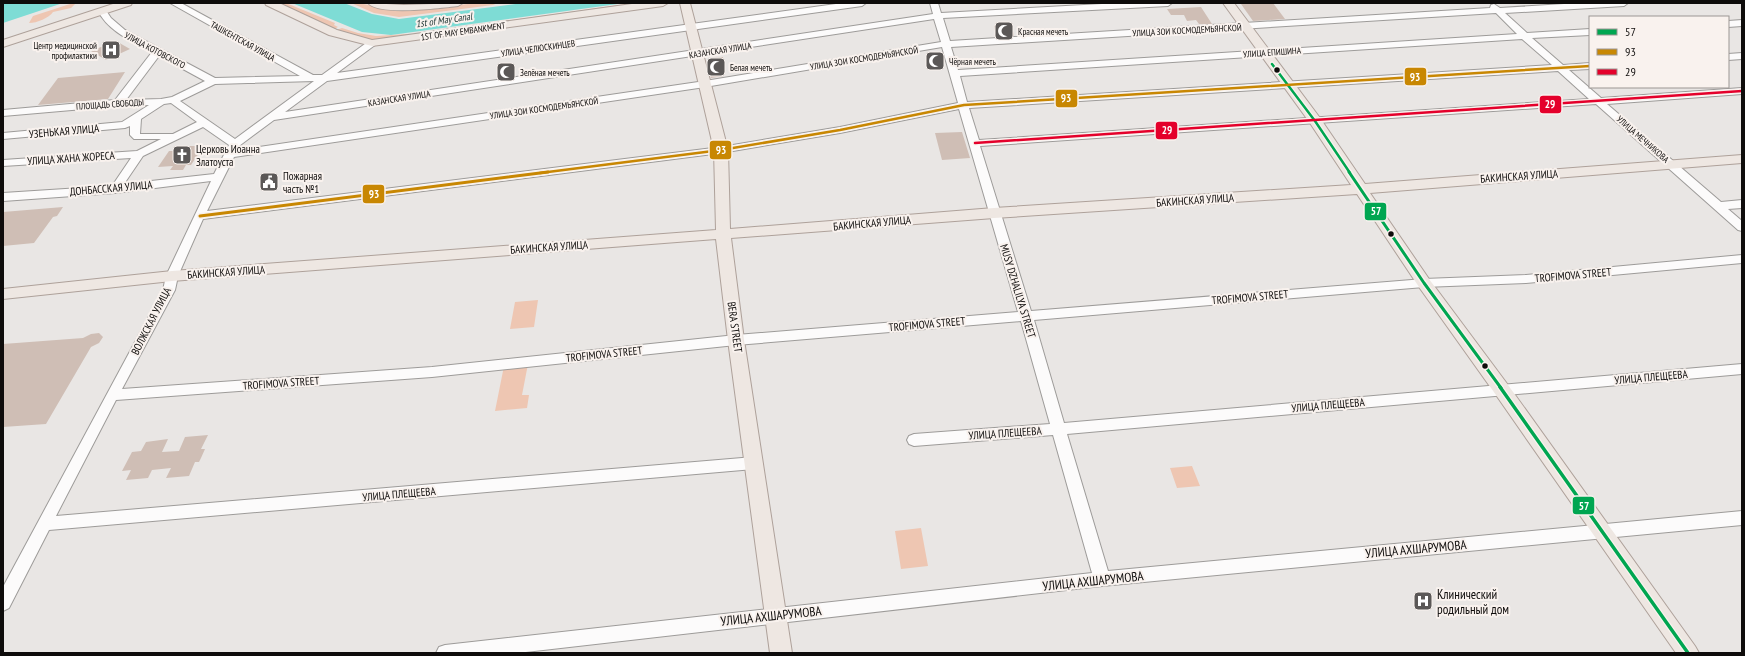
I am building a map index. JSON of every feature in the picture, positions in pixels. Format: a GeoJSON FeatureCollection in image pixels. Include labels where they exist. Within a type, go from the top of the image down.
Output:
{"type":"FeatureCollection","features":[{"type":"Feature","properties":{"kind":"main road"},"geometry":{"type":"LineString","coordinates":[[3,44],[127,3]]}},
{"type":"Feature","properties":{"kind":"main road","name":"1ST OF MAY EMBANKMENT"},"geometry":{"type":"LineString","coordinates":[[270,3],[342,36],[372,43],[663,3]]}},
{"type":"Feature","properties":{"kind":"main road"},"geometry":{"type":"LineString","coordinates":[[373,3],[404,8],[458,3]]}},
{"type":"Feature","properties":{"kind":"main road","name":"BERA STREET"},"geometry":{"type":"LineString","coordinates":[[685,3],[721,150],[723,234],[736,340],[781,653]]}},
{"type":"Feature","properties":{"kind":"main road"},"geometry":{"type":"LineString","coordinates":[[1228,3],[1315,121],[1424,283],[1502,390],[1688,653]]}},
{"type":"Feature","properties":{"kind":"main road","name":"БАКИНСКАЯ УЛИЦА"},"geometry":{"type":"LineString","coordinates":[[3,294],[172,276],[994,213],[1361,189],[1742,159]]}},
{"type":"Feature","properties":{"kind":"street","name":"ТАШКЕНТСКАЯ УЛИЦА"},"geometry":{"type":"LineString","coordinates":[[174,3],[311,78]]}},
{"type":"Feature","properties":{"kind":"street","name":"УЛИЦА ЧЕЛЮСКИНЦЕВ"},"geometry":{"type":"LineString","coordinates":[[213,81],[325,78],[862,3]]}},
{"type":"Feature","properties":{"kind":"street","name":"MUSY DZHALILYA STREET"},"geometry":{"type":"LineString","coordinates":[[934,3],[936,16],[964,105],[994,213],[1026,316],[1102,579]]}},
{"type":"Feature","properties":{"kind":"street","name":"КАЗАНСКАЯ УЛИЦА"},"geometry":{"type":"LineString","coordinates":[[273,117],[936,16],[1168,3]]}},
{"type":"Feature","properties":{"kind":"street","name":"УЛИЦА ЗОИ КОСМОДЕМЬЯНСКОЙ"},"geometry":{"type":"LineString","coordinates":[[233,149],[705,84],[946,44],[1244,26],[1494,7],[1624,3]]}},
{"type":"Feature","properties":{"kind":"street","name":"УЛИЦА МЕЧНИКОВА"},"geometry":{"type":"LineString","coordinates":[[1494,7],[1524,36],[1599,100],[1742,227]]}},
{"type":"Feature","properties":{"kind":"street","name":"УЛИЦА КОТОВСКОГО"},"geometry":{"type":"LineString","coordinates":[[102,11],[107,20],[122,32],[213,81]]}},
{"type":"Feature","properties":{"kind":"street"},"geometry":{"type":"LineString","coordinates":[[1729,24],[1742,23]]}},
{"type":"Feature","properties":{"kind":"street","name":"УЛИЦА ЕПИШИНА"},"geometry":{"type":"LineString","coordinates":[[954,73],[1589,32]]}},
{"type":"Feature","properties":{"kind":"street","name":"ВОЛЖСКАЯ УЛИЦА"},"geometry":{"type":"LineString","coordinates":[[3,603],[169,290],[172,276],[197,220],[233,149],[372,43]]}},
{"type":"Feature","properties":{"kind":"street"},"geometry":{"type":"LineString","coordinates":[[118,103],[158,51]]}},
{"type":"Feature","properties":{"kind":"street"},"geometry":{"type":"LineString","coordinates":[[1729,57],[1742,56]]}},
{"type":"Feature","properties":{"kind":"street"},"geometry":{"type":"LineString","coordinates":[[200,216],[721,150],[840,130],[964,105],[1589,66]]}},
{"type":"Feature","properties":{"kind":"street","name":"ПЛОЩАДЬ СВОБОДЫ"},"geometry":{"type":"LineString","coordinates":[[3,113],[118,103],[161,102],[175,99],[213,81]]}},
{"type":"Feature","properties":{"kind":"street"},"geometry":{"type":"LineString","coordinates":[[975,143],[1742,91]]}},
{"type":"Feature","properties":{"kind":"street"},"geometry":{"type":"LineString","coordinates":[[175,99],[175,102],[205,122],[233,149]]}},
{"type":"Feature","properties":{"kind":"street"},"geometry":{"type":"LineString","coordinates":[[161,102],[136,118],[135,135],[138,137],[177,135]]}},
{"type":"Feature","properties":{"kind":"street","name":"УЗЕНЬКАЯ УЛИЦА"},"geometry":{"type":"LineString","coordinates":[[3,136],[125,125],[136,118]]}},
{"type":"Feature","properties":{"kind":"street"},"geometry":{"type":"LineString","coordinates":[[115,189],[139,154],[205,122]]}},
{"type":"Feature","properties":{"kind":"street","name":"УЛИЦА ЖАНА ЖОРЕСА"},"geometry":{"type":"LineString","coordinates":[[3,163],[139,154]]}},
{"type":"Feature","properties":{"kind":"street","name":"ДОНБАССКАЯ УЛИЦА"},"geometry":{"type":"LineString","coordinates":[[3,197],[115,189],[218,177]]}},
{"type":"Feature","properties":{"kind":"street"},"geometry":{"type":"LineString","coordinates":[[1718,206],[1742,204]]}},
{"type":"Feature","properties":{"kind":"street","name":"TROFIMOVA STREET"},"geometry":{"type":"LineString","coordinates":[[112,395],[432,372],[736,340],[1424,283],[1526,279],[1742,259]]}},
{"type":"Feature","properties":{"kind":"street","name":"УЛИЦА ПЛЕЩЕЕВА"},"geometry":{"type":"LineString","coordinates":[[914,440],[1058,429],[1742,369]]}},
{"type":"Feature","properties":{"kind":"street","name":"УЛИЦА ПЛЕЩЕЕВА"},"geometry":{"type":"LineString","coordinates":[[44,524],[754,463]]}},
{"type":"Feature","properties":{"kind":"street","name":"УЛИЦА АХШАРУМОВА"},"geometry":{"type":"LineString","coordinates":[[446,653],[1102,579],[1742,518]]}},
{"type":"Feature","properties":{"kind":"shaded area"},"geometry":{"type":"Polygon","coordinates":[[[76,3],[71,8],[53,12],[42,20],[29,23],[33,16],[76,3]]]}},
{"type":"Feature","properties":{"kind":"shaded area"},"geometry":{"type":"Polygon","coordinates":[[[274,3],[286,3],[335,23],[334,25],[338,27],[334,29],[274,3]]]}},
{"type":"Feature","properties":{"kind":"shaded area"},"geometry":{"type":"Polygon","coordinates":[[[351,3],[400,11],[477,3],[498,3],[493,5],[399,17],[374,13],[351,3]]]}},
{"type":"Feature","properties":{"kind":"shaded area"},"geometry":{"type":"Polygon","coordinates":[[[633,3],[654,3],[447,32],[447,30],[454,28],[633,3]]]}},
{"type":"Feature","properties":{"kind":"shaded area"},"geometry":{"type":"Polygon","coordinates":[[[342,28],[358,33],[376,36],[407,34],[407,37],[371,40],[336,30],[342,28]]]}},
{"type":"Feature","properties":{"kind":"shaded area"},"geometry":{"type":"Polygon","coordinates":[[[538,300],[534,327],[510,329],[515,302],[538,300]]]}},
{"type":"Feature","properties":{"kind":"shaded area"},"geometry":{"type":"Polygon","coordinates":[[[528,364],[522,395],[529,395],[527,408],[495,411],[504,366],[528,364]]]}},
{"type":"Feature","properties":{"kind":"shaded area"},"geometry":{"type":"Polygon","coordinates":[[[1192,466],[1200,486],[1177,488],[1170,468],[1192,466]]]}},
{"type":"Feature","properties":{"kind":"shaded area"},"geometry":{"type":"Polygon","coordinates":[[[921,528],[928,566],[901,569],[895,531],[921,528]]]}},
{"type":"Feature","properties":{"kind":"water"},"geometry":{"type":"Polygon","coordinates":[[[63,3],[3,23],[3,4],[63,3]]]}},
{"type":"Feature","properties":{"kind":"water","name":"1st of May Canal"},"geometry":{"type":"Polygon","coordinates":[[[292,3],[344,3],[372,14],[399,19],[523,3],[625,3],[391,35],[362,32],[292,3]]]}},
{"type":"Feature","properties":{"kind":"building"},"geometry":{"type":"Polygon","coordinates":[[[1273,3],[1285,19],[1253,21],[1241,4],[1273,3]]]}},
{"type":"Feature","properties":{"kind":"building"},"geometry":{"type":"Polygon","coordinates":[[[1201,7],[1212,24],[1199,24],[1196,20],[1187,21],[1184,15],[1171,15],[1167,9],[1201,7]]]}},
{"type":"Feature","properties":{"kind":"building","name":"Красная мечеть"},"geometry":{"type":"Polygon","coordinates":[[[1012,25],[1014,36],[996,36],[994,26],[1012,25]]]}},
{"type":"Feature","properties":{"kind":"building","name":"Центр медицинской профилактики"},"geometry":{"type":"Polygon","coordinates":[[[116,41],[130,49],[106,60],[91,51],[116,41]]]}},
{"type":"Feature","properties":{"kind":"building","name":"Чёрная мечеть"},"geometry":{"type":"Polygon","coordinates":[[[928,52],[939,52],[940,64],[930,64],[928,52]]]}},
{"type":"Feature","properties":{"kind":"building","name":"Белая мечеть"},"geometry":{"type":"Polygon","coordinates":[[[723,57],[724,76],[711,78],[709,58],[723,57]]]}},
{"type":"Feature","properties":{"kind":"building","name":"Зелёная мечеть"},"geometry":{"type":"Polygon","coordinates":[[[502,66],[514,66],[510,76],[498,78],[502,66]]]}},
{"type":"Feature","properties":{"kind":"building"},"geometry":{"type":"Polygon","coordinates":[[[125,72],[108,99],[38,105],[58,78],[125,72]]]}},
{"type":"Feature","properties":{"kind":"building"},"geometry":{"type":"Polygon","coordinates":[[[962,132],[970,158],[942,160],[935,133],[962,132]]]}},
{"type":"Feature","properties":{"kind":"building","name":"Церковь Иоанна Златоуста"},"geometry":{"type":"Polygon","coordinates":[[[186,146],[199,146],[196,150],[201,150],[191,165],[186,165],[183,170],[170,170],[173,166],[158,167],[169,151],[183,151],[186,146]]]}},
{"type":"Feature","properties":{"kind":"building"},"geometry":{"type":"Polygon","coordinates":[[[63,207],[57,216],[53,217],[34,243],[3,246],[3,212],[63,207]]]}},
{"type":"Feature","properties":{"kind":"building"},"geometry":{"type":"Polygon","coordinates":[[[99,333],[103,337],[99,343],[91,347],[46,424],[3,427],[3,344],[83,338],[91,334],[99,333]]]}},
{"type":"Feature","properties":{"kind":"building"},"geometry":{"type":"Polygon","coordinates":[[[208,435],[201,449],[205,449],[201,458],[199,462],[195,462],[189,476],[166,478],[171,468],[152,470],[148,478],[126,480],[131,470],[122,471],[132,452],[141,451],[146,442],[168,439],[162,452],[179,451],[185,437],[208,435]]]}},
{"type":"Feature","properties":{"kind":"transit line","name":"57"},"geometry":{"type":"LineString","coordinates":[[1272,64],[1315,121],[1424,283],[1502,390],[1688,653]]}},
{"type":"Feature","properties":{"kind":"transit line","name":"93"},"geometry":{"type":"LineString","coordinates":[[200,216],[721,150],[840,130],[964,105],[1589,66]]}},
{"type":"Feature","properties":{"kind":"transit line","name":"29"},"geometry":{"type":"LineString","coordinates":[[975,143],[1742,91]]}},
{"type":"Feature","properties":{"kind":"place","name":"Красная мечеть"},"geometry":{"type":"Point","coordinates":[1004,31]}},
{"type":"Feature","properties":{"kind":"place","name":"Центр медицинской профилактики"},"geometry":{"type":"Point","coordinates":[111,50]}},
{"type":"Feature","properties":{"kind":"place","name":"Чёрная мечеть"},"geometry":{"type":"Point","coordinates":[935,61]}},
{"type":"Feature","properties":{"kind":"place","name":"Белая мечеть"},"geometry":{"type":"Point","coordinates":[716,67]}},
{"type":"Feature","properties":{"kind":"place","name":"Зелёная мечеть"},"geometry":{"type":"Point","coordinates":[506,72]}},
{"type":"Feature","properties":{"kind":"place","name":"Церковь Иоанна Златоуста"},"geometry":{"type":"Point","coordinates":[182,155]}},
{"type":"Feature","properties":{"kind":"place","name":"Пожарная часть №1"},"geometry":{"type":"Point","coordinates":[269,182]}},
{"type":"Feature","properties":{"kind":"place","name":"Клинический родильный дом"},"geometry":{"type":"Point","coordinates":[1423,601]}}]}
